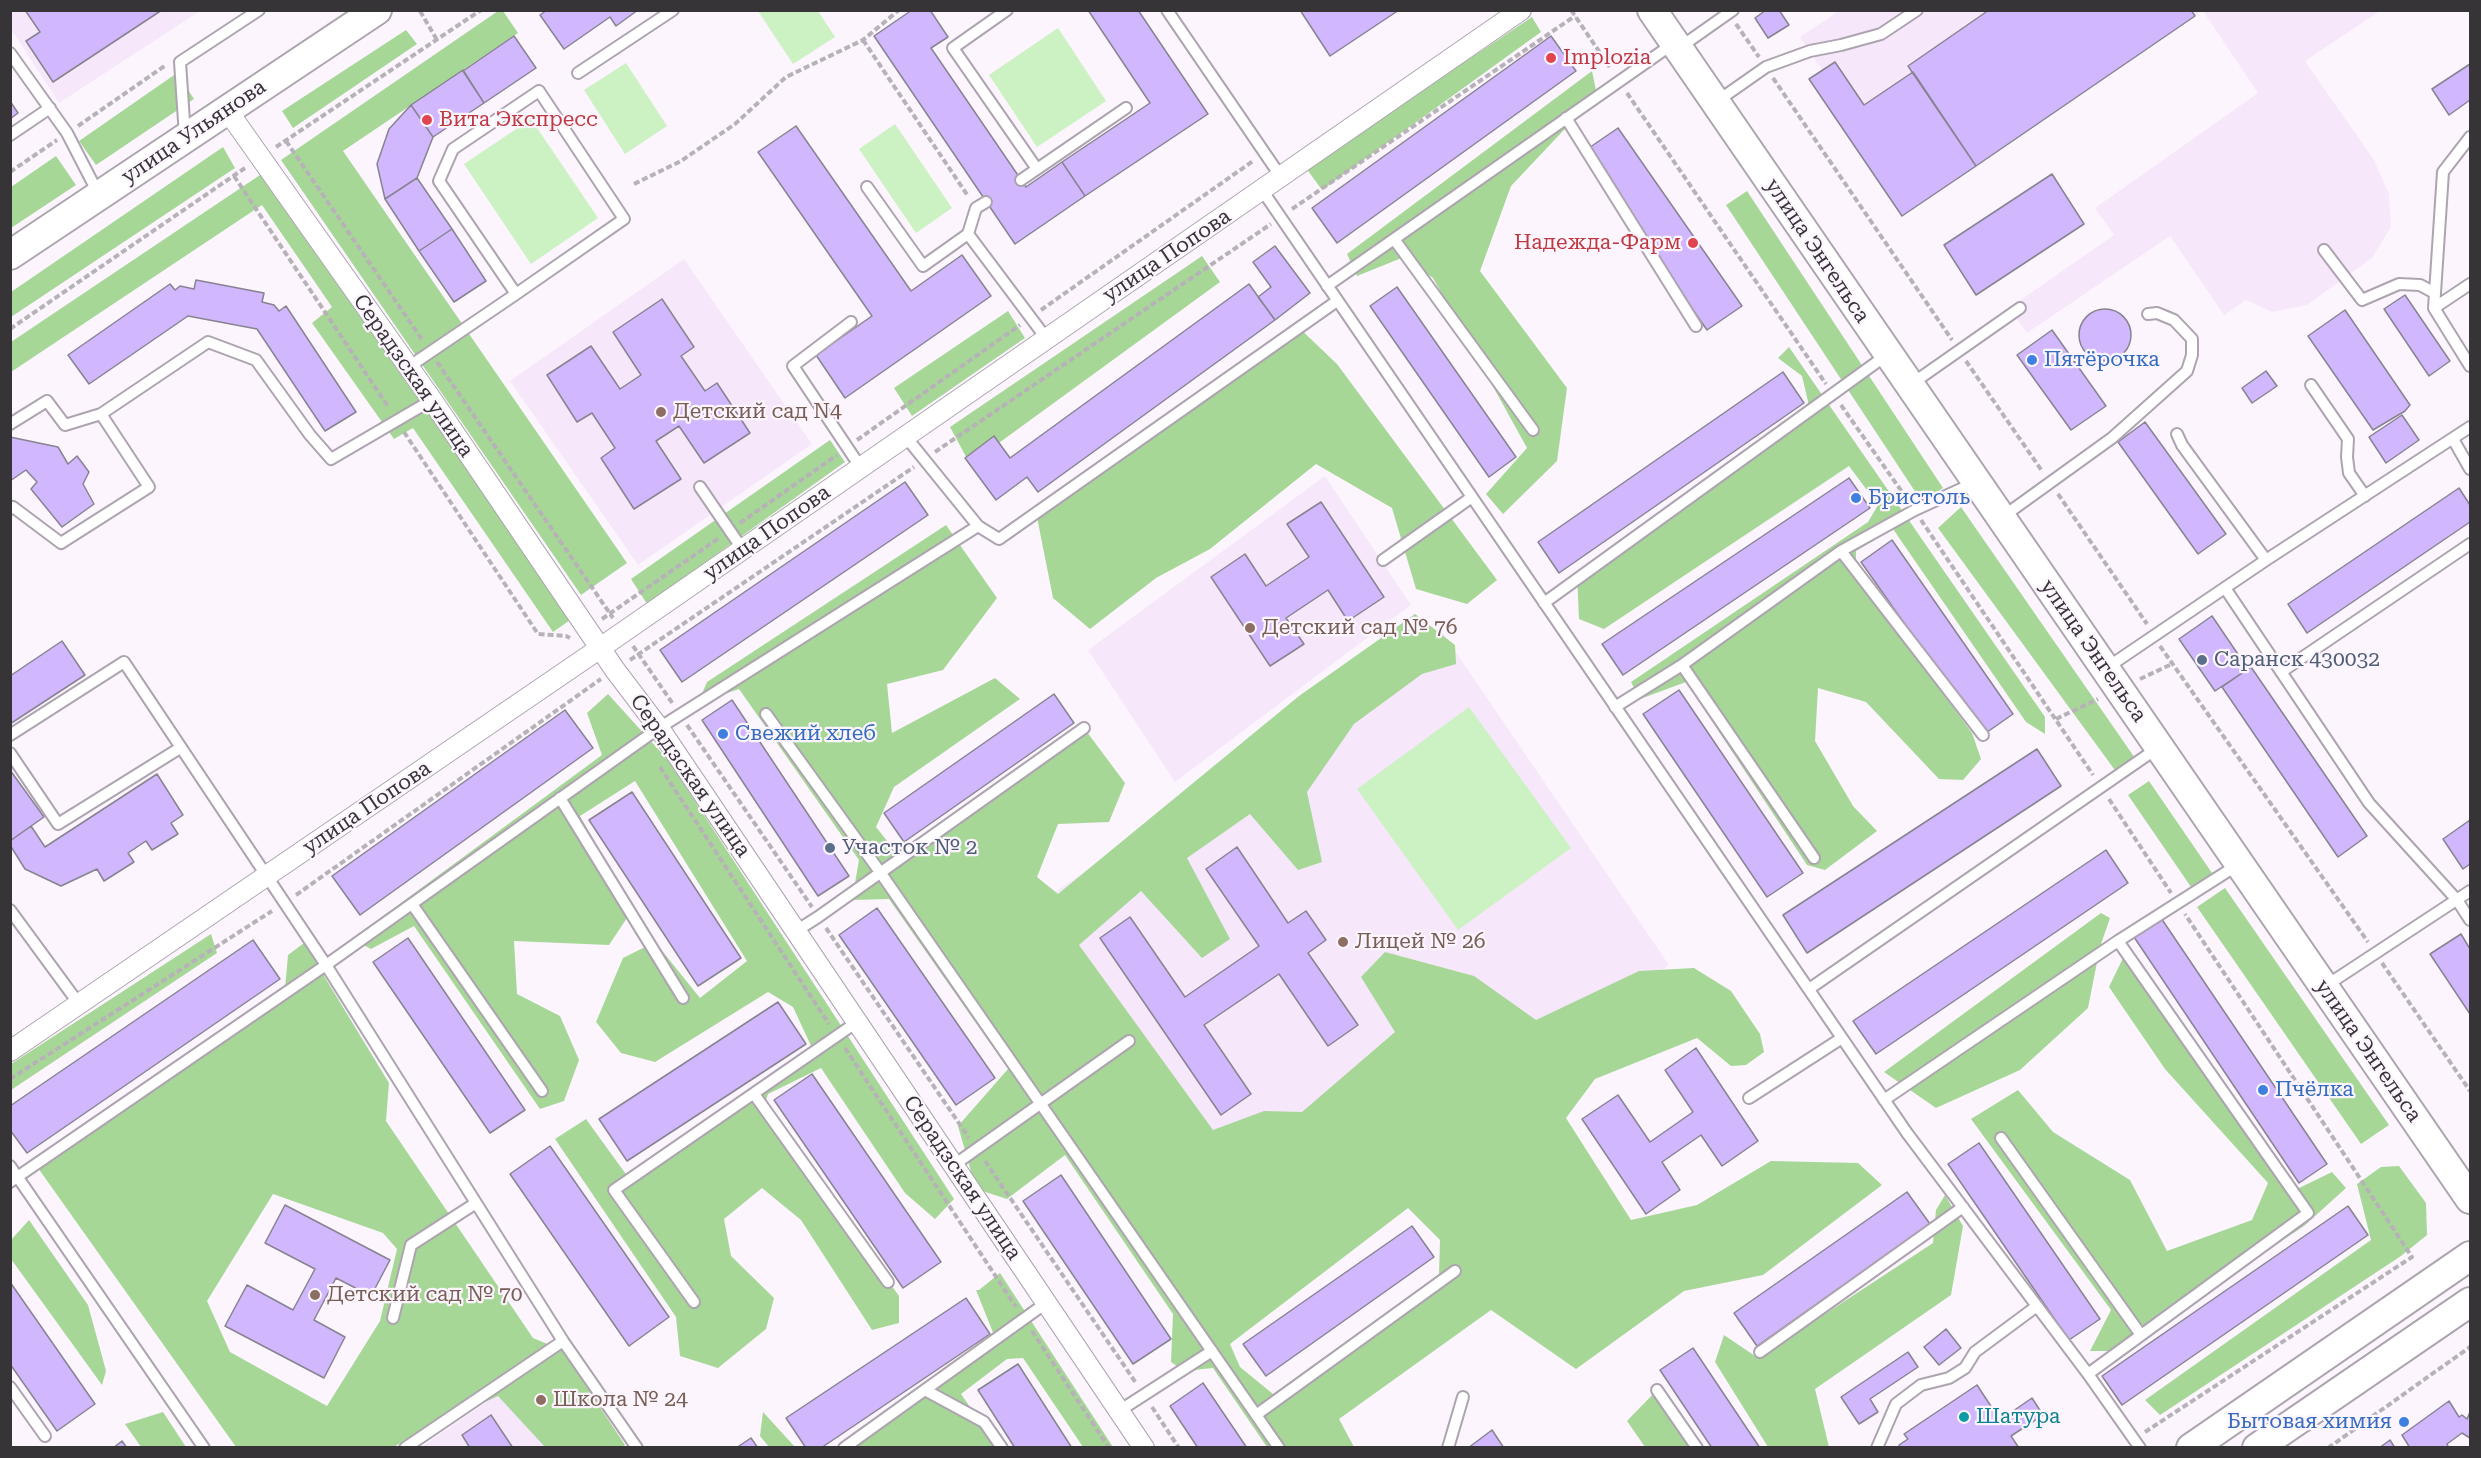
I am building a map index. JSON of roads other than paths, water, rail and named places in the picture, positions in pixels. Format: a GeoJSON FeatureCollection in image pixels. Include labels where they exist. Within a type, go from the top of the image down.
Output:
{"type":"FeatureCollection","features":[{"type":"Feature","properties":{"kind":"main road","name":"улица Ульянова"},"geometry":{"type":"LineString","coordinates":[[10,255],[377,10]]}},
{"type":"Feature","properties":{"kind":"main road","name":"улица Энгельса"},"geometry":{"type":"LineString","coordinates":[[1652,10],[2470,1199]]}},
{"type":"Feature","properties":{"kind":"main road"},"geometry":{"type":"LineString","coordinates":[[2191,1448],[2470,1256]]}},
{"type":"Feature","properties":{"kind":"main road"},"geometry":{"type":"LineString","coordinates":[[2257,1448],[2470,1302]]}},
{"type":"Feature","properties":{"kind":"street","name":"улица Попова"},"geometry":{"type":"LineString","coordinates":[[10,1051],[593,654],[1521,10]]}},
{"type":"Feature","properties":{"kind":"street","name":"Серадзская улица"},"geometry":{"type":"LineString","coordinates":[[227,110],[407,368],[432,400],[608,679],[659,728],[1144,1448]]}},
{"type":"Feature","properties":{"kind":"lane"},"geometry":{"type":"LineString","coordinates":[[185,138],[180,62],[259,10]]}},
{"type":"Feature","properties":{"kind":"lane"},"geometry":{"type":"LineString","coordinates":[[578,73],[673,10]]}},
{"type":"Feature","properties":{"kind":"lane"},"geometry":{"type":"LineString","coordinates":[[1007,10],[953,48],[1037,169]]}},
{"type":"Feature","properties":{"kind":"lane"},"geometry":{"type":"LineString","coordinates":[[1167,10],[1281,177]]}},
{"type":"Feature","properties":{"kind":"lane"},"geometry":{"type":"LineString","coordinates":[[1715,103],[1766,67],[1810,51],[1881,34],[1917,10]]}},
{"type":"Feature","properties":{"kind":"lane"},"geometry":{"type":"LineString","coordinates":[[1327,286],[1619,81],[1731,12]]}},
{"type":"Feature","properties":{"kind":"lane"},"geometry":{"type":"LineString","coordinates":[[10,53],[67,133],[99,195]]}},
{"type":"Feature","properties":{"kind":"lane"},"geometry":{"type":"LineString","coordinates":[[407,368],[516,294],[624,219],[539,91],[453,148],[439,181],[516,294]]}},
{"type":"Feature","properties":{"kind":"lane"},"geometry":{"type":"LineString","coordinates":[[10,135],[50,108]]}},
{"type":"Feature","properties":{"kind":"lane"},"geometry":{"type":"LineString","coordinates":[[1021,180],[1126,108]]}},
{"type":"Feature","properties":{"kind":"lane"},"geometry":{"type":"LineString","coordinates":[[1566,118],[1696,326]]}},
{"type":"Feature","properties":{"kind":"lane"},"geometry":{"type":"LineString","coordinates":[[2470,137],[2443,172],[2434,308],[2470,366]]}},
{"type":"Feature","properties":{"kind":"lane"},"geometry":{"type":"LineString","coordinates":[[867,187],[923,266],[968,234],[981,205]]}},
{"type":"Feature","properties":{"kind":"lane"},"geometry":{"type":"LineString","coordinates":[[1262,190],[1884,1100],[2088,1374],[2136,1444]]}},
{"type":"Feature","properties":{"kind":"lane"},"geometry":{"type":"LineString","coordinates":[[968,234],[1046,338]]}},
{"type":"Feature","properties":{"kind":"lane"},"geometry":{"type":"LineString","coordinates":[[1394,239],[1533,430]]}},
{"type":"Feature","properties":{"kind":"lane"},"geometry":{"type":"LineString","coordinates":[[2324,250],[2362,300],[2399,284],[2420,285],[2435,293]]}},
{"type":"Feature","properties":{"kind":"lane"},"geometry":{"type":"LineString","coordinates":[[2434,308],[2470,284]]}},
{"type":"Feature","properties":{"kind":"lane"},"geometry":{"type":"LineString","coordinates":[[906,437],[978,526],[999,539],[1337,301]]}},
{"type":"Feature","properties":{"kind":"lane"},"geometry":{"type":"LineString","coordinates":[[1910,385],[2020,308]]}},
{"type":"Feature","properties":{"kind":"lane"},"geometry":{"type":"LineString","coordinates":[[2001,518],[2112,438],[2187,371],[2192,355],[2192,339],[2174,320],[2157,313],[2148,314]]}},
{"type":"Feature","properties":{"kind":"lane"},"geometry":{"type":"LineString","coordinates":[[851,322],[793,366],[861,468]]}},
{"type":"Feature","properties":{"kind":"lane"},"geometry":{"type":"LineString","coordinates":[[10,424],[47,401],[65,425],[101,414],[208,342],[256,360],[310,435],[331,459],[432,400]]}},
{"type":"Feature","properties":{"kind":"lane"},"geometry":{"type":"LineString","coordinates":[[1545,603],[1888,354]]}},
{"type":"Feature","properties":{"kind":"lane"},"geometry":{"type":"LineString","coordinates":[[2311,385],[2348,439],[2349,473],[2365,496]]}},
{"type":"Feature","properties":{"kind":"lane"},"geometry":{"type":"LineString","coordinates":[[10,509],[13,507],[61,543],[149,487],[101,414]]}},
{"type":"Feature","properties":{"kind":"lane"},"geometry":{"type":"LineString","coordinates":[[2105,669],[2266,560],[2470,428]]}},
{"type":"Feature","properties":{"kind":"lane"},"geometry":{"type":"LineString","coordinates":[[2177,434],[2182,445],[2266,560]]}},
{"type":"Feature","properties":{"kind":"lane"},"geometry":{"type":"LineString","coordinates":[[2453,439],[2470,470]]}},
{"type":"Feature","properties":{"kind":"lane"},"geometry":{"type":"LineString","coordinates":[[1615,707],[1682,664],[1841,551],[1915,510],[1976,482]]}},
{"type":"Feature","properties":{"kind":"lane"},"geometry":{"type":"LineString","coordinates":[[700,487],[743,550]]}},
{"type":"Feature","properties":{"kind":"lane"},"geometry":{"type":"LineString","coordinates":[[1383,560],[1472,497]]}},
{"type":"Feature","properties":{"kind":"lane"},"geometry":{"type":"LineString","coordinates":[[14,1180],[326,965],[659,728],[978,526]]}},
{"type":"Feature","properties":{"kind":"lane"},"geometry":{"type":"LineString","coordinates":[[2282,672],[2470,544]]}},
{"type":"Feature","properties":{"kind":"lane"},"geometry":{"type":"LineString","coordinates":[[1841,551],[1983,735]]}},
{"type":"Feature","properties":{"kind":"lane"},"geometry":{"type":"LineString","coordinates":[[2225,588],[2369,803],[2457,900],[2470,920]]}},
{"type":"Feature","properties":{"kind":"lane"},"geometry":{"type":"LineString","coordinates":[[10,735],[124,662],[326,965],[563,1341],[637,1448]]}},
{"type":"Feature","properties":{"kind":"lane"},"geometry":{"type":"LineString","coordinates":[[1682,664],[1814,858]]}},
{"type":"Feature","properties":{"kind":"lane"},"geometry":{"type":"LineString","coordinates":[[766,714],[880,872],[1278,1448]]}},
{"type":"Feature","properties":{"kind":"lane"},"geometry":{"type":"LineString","coordinates":[[796,931],[1084,728]]}},
{"type":"Feature","properties":{"kind":"lane"},"geometry":{"type":"LineString","coordinates":[[1809,989],[2160,747]]}},
{"type":"Feature","properties":{"kind":"lane"},"geometry":{"type":"LineString","coordinates":[[10,753],[58,824],[180,748]]}},
{"type":"Feature","properties":{"kind":"lane"},"geometry":{"type":"LineString","coordinates":[[560,798],[683,998]]}},
{"type":"Feature","properties":{"kind":"lane"},"geometry":{"type":"LineString","coordinates":[[1884,1100],[2118,940],[2240,864]]}},
{"type":"Feature","properties":{"kind":"lane"},"geometry":{"type":"LineString","coordinates":[[2324,988],[2470,891]]}},
{"type":"Feature","properties":{"kind":"lane"},"geometry":{"type":"LineString","coordinates":[[412,904],[542,1090]]}},
{"type":"Feature","properties":{"kind":"lane"},"geometry":{"type":"LineString","coordinates":[[10,910],[79,1004]]}},
{"type":"Feature","properties":{"kind":"lane"},"geometry":{"type":"LineString","coordinates":[[2088,1374],[2308,1213],[2118,940]]}},
{"type":"Feature","properties":{"kind":"lane"},"geometry":{"type":"LineString","coordinates":[[694,1302],[614,1190],[857,1022]]}},
{"type":"Feature","properties":{"kind":"lane"},"geometry":{"type":"LineString","coordinates":[[1749,1098],[1842,1038]]}},
{"type":"Feature","properties":{"kind":"lane"},"geometry":{"type":"LineString","coordinates":[[954,1166],[1129,1041]]}},
{"type":"Feature","properties":{"kind":"lane"},"geometry":{"type":"LineString","coordinates":[[754,1094],[888,1282]]}},
{"type":"Feature","properties":{"kind":"lane"},"geometry":{"type":"LineString","coordinates":[[2001,1138],[2141,1335]]}},
{"type":"Feature","properties":{"kind":"lane"},"geometry":{"type":"LineString","coordinates":[[10,1166],[14,1180],[204,1448]]}},
{"type":"Feature","properties":{"kind":"lane"},"geometry":{"type":"LineString","coordinates":[[393,1318],[411,1245],[476,1203]]}},
{"type":"Feature","properties":{"kind":"lane"},"geometry":{"type":"LineString","coordinates":[[1760,1352],[1963,1207]]}},
{"type":"Feature","properties":{"kind":"lane"},"geometry":{"type":"LineString","coordinates":[[1256,1415],[1455,1271]]}},
{"type":"Feature","properties":{"kind":"lane"},"geometry":{"type":"LineString","coordinates":[[844,1448],[1046,1303]]}},
{"type":"Feature","properties":{"kind":"lane"},"geometry":{"type":"LineString","coordinates":[[1877,1448],[1896,1404],[1921,1385],[1949,1378],[1965,1368],[1975,1352],[2037,1306]]}},
{"type":"Feature","properties":{"kind":"lane"},"geometry":{"type":"LineString","coordinates":[[405,1448],[563,1341]]}},
{"type":"Feature","properties":{"kind":"lane"},"geometry":{"type":"LineString","coordinates":[[1119,1411],[1212,1351]]}},
{"type":"Feature","properties":{"kind":"lane"},"geometry":{"type":"LineString","coordinates":[[10,1387],[45,1436]]}},
{"type":"Feature","properties":{"kind":"lane"},"geometry":{"type":"LineString","coordinates":[[925,1390],[984,1422],[1002,1448]]}},
{"type":"Feature","properties":{"kind":"lane"},"geometry":{"type":"LineString","coordinates":[[1657,1390],[1696,1448]]}},
{"type":"Feature","properties":{"kind":"lane"},"geometry":{"type":"LineString","coordinates":[[1448,1448],[1463,1397]]}},
{"type":"Feature","properties":{"kind":"place","name":"Implozia"},"geometry":{"type":"Point","coordinates":[1551,58]}},
{"type":"Feature","properties":{"kind":"place","name":"Вита Экспресс"},"geometry":{"type":"Point","coordinates":[427,120]}},
{"type":"Feature","properties":{"kind":"place","name":"Надежда-Фарм"},"geometry":{"type":"Point","coordinates":[1693,243]}},
{"type":"Feature","properties":{"kind":"place","name":"Пятёрочка"},"geometry":{"type":"Point","coordinates":[2032,360]}},
{"type":"Feature","properties":{"kind":"place","name":"Детский сад N4"},"geometry":{"type":"Point","coordinates":[661,412]}},
{"type":"Feature","properties":{"kind":"place","name":"Бристоль"},"geometry":{"type":"Point","coordinates":[1856,498]}},
{"type":"Feature","properties":{"kind":"place","name":"Детский сад № 76"},"geometry":{"type":"Point","coordinates":[1250,628]}},
{"type":"Feature","properties":{"kind":"place","name":"Саранск 430032"},"geometry":{"type":"Point","coordinates":[2202,660]}},
{"type":"Feature","properties":{"kind":"place","name":"Свежий хлеб"},"geometry":{"type":"Point","coordinates":[723,734]}},
{"type":"Feature","properties":{"kind":"place","name":"Участок № 2"},"geometry":{"type":"Point","coordinates":[830,848]}},
{"type":"Feature","properties":{"kind":"place","name":"Лицей № 26"},"geometry":{"type":"Point","coordinates":[1343,942]}},
{"type":"Feature","properties":{"kind":"place","name":"Пчёлка"},"geometry":{"type":"Point","coordinates":[2263,1090]}},
{"type":"Feature","properties":{"kind":"place","name":"Детский сад № 70"},"geometry":{"type":"Point","coordinates":[315,1295]}},
{"type":"Feature","properties":{"kind":"place","name":"Школа № 24"},"geometry":{"type":"Point","coordinates":[541,1400]}},
{"type":"Feature","properties":{"kind":"place","name":"Шатура"},"geometry":{"type":"Point","coordinates":[1964,1417]}},
{"type":"Feature","properties":{"kind":"place","name":"Бытовая химия"},"geometry":{"type":"Point","coordinates":[2404,1422]}}]}
